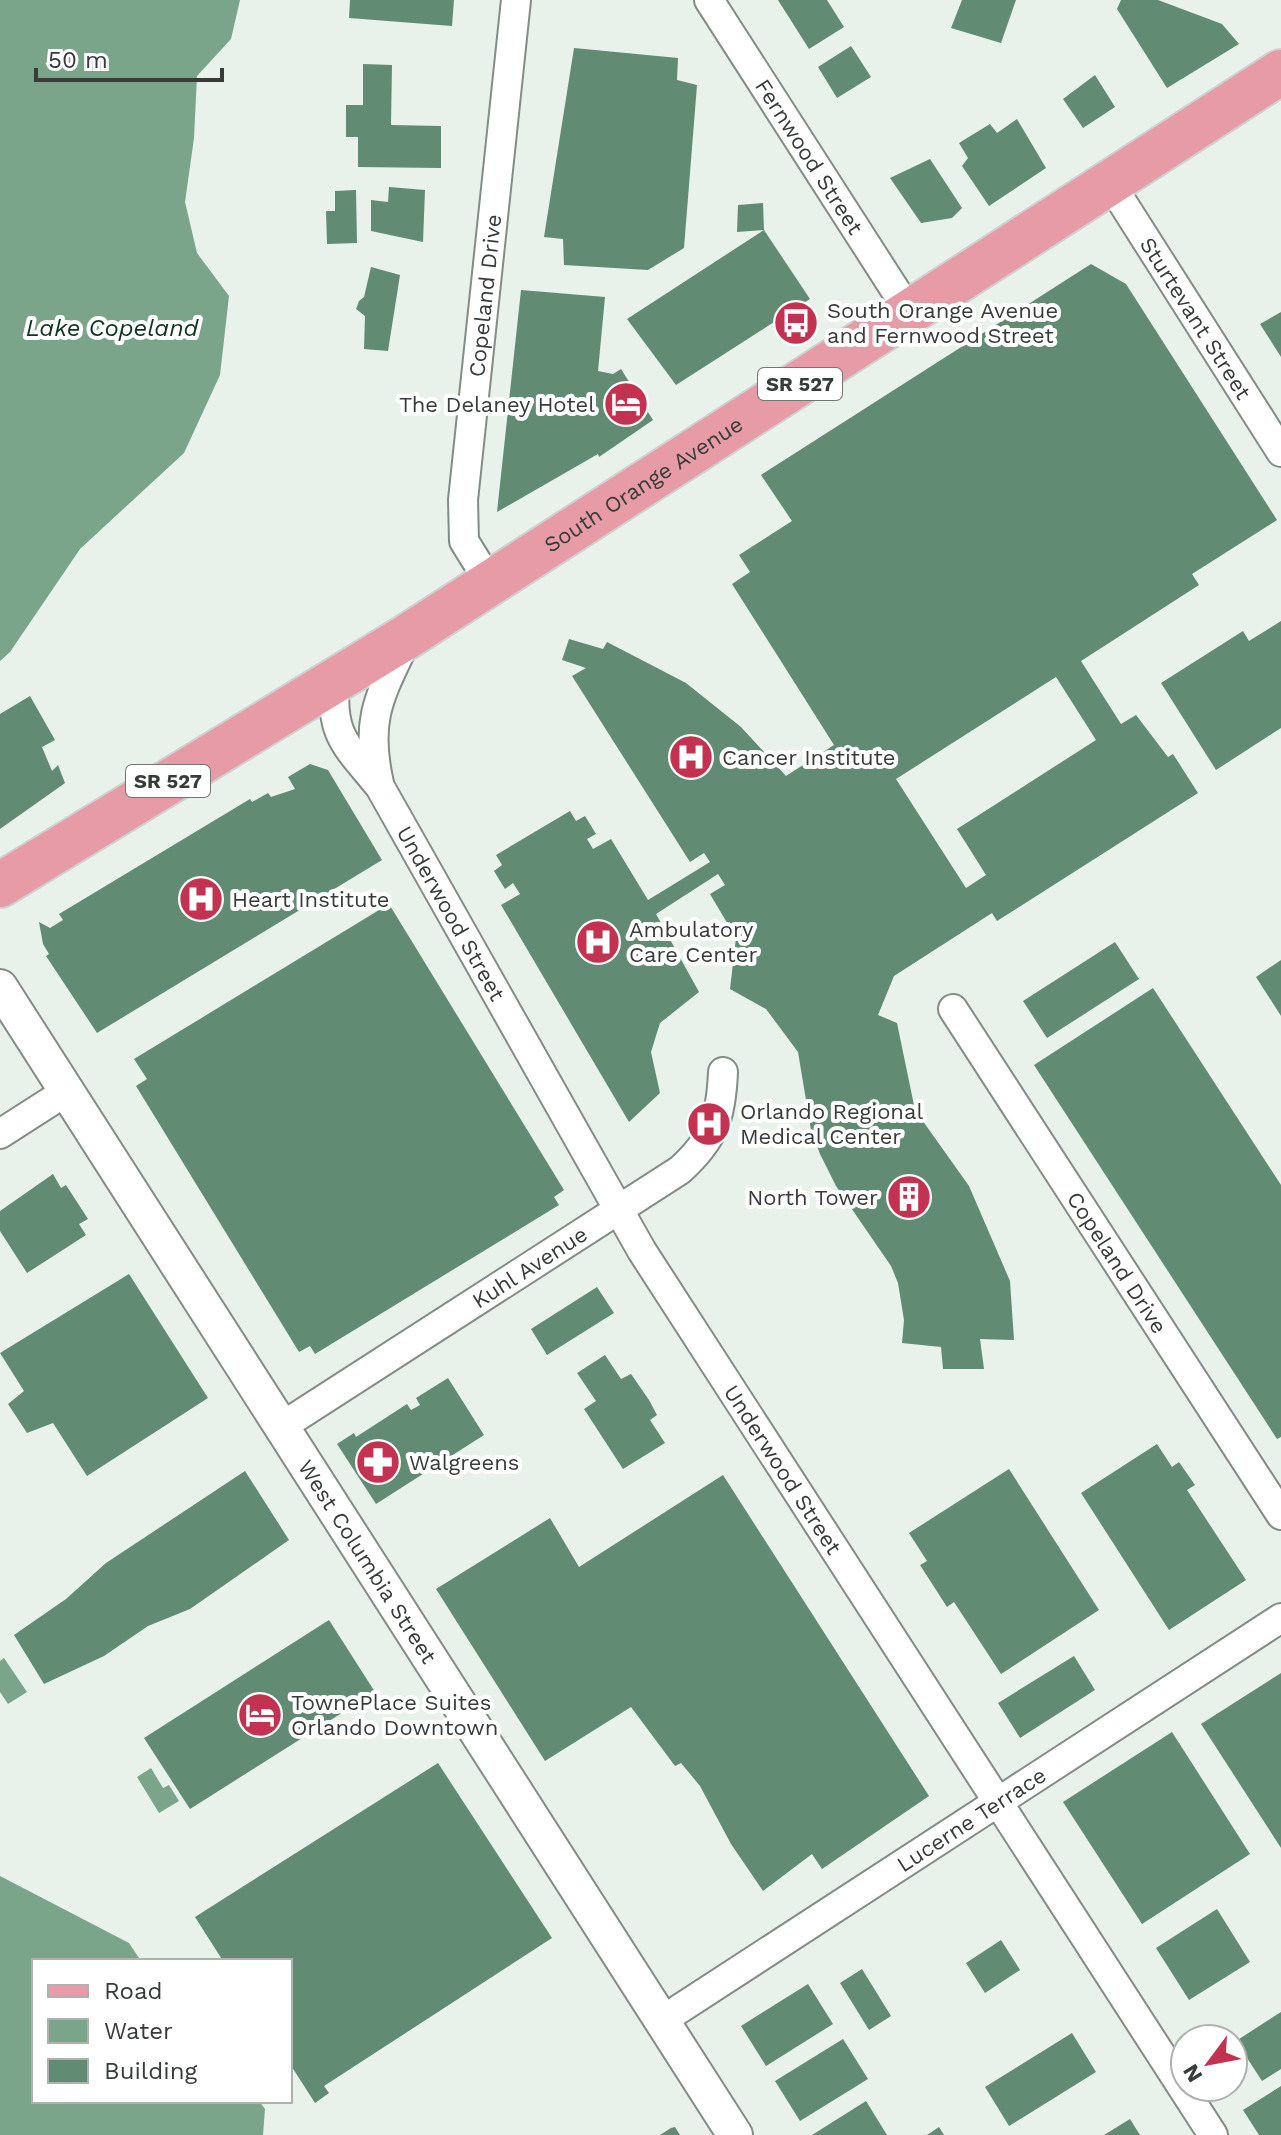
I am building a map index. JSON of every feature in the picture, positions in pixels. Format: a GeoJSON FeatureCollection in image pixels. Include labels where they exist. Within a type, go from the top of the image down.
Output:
{"type":"FeatureCollection","features":[{"type":"Feature","properties":{"kind":"main road","name":"South Orange Avenue"},"geometry":{"type":"LineString","coordinates":[[0,885],[408,636],[1281,72]]}},
{"type":"Feature","properties":{"kind":"street","name":"Copeland Drive"},"geometry":{"type":"LineString","coordinates":[[490,583],[464,541],[463,500],[516,0]]}},
{"type":"Feature","properties":{"kind":"street","name":"Fernwood Street"},"geometry":{"type":"LineString","coordinates":[[709,0],[910,313]]}},
{"type":"Feature","properties":{"kind":"street","name":"Sturtevant Street"},"geometry":{"type":"LineString","coordinates":[[1110,183],[1281,452]]}},
{"type":"Feature","properties":{"kind":"street","name":"Underwood Street"},"geometry":{"type":"LineString","coordinates":[[380,787],[372,753],[374,717],[408,636]]}},
{"type":"Feature","properties":{"kind":"street","name":"Underwood Street"},"geometry":{"type":"LineString","coordinates":[[336,678],[332,708],[340,737],[380,787],[642,1251],[996,1804],[1213,2135]]}},
{"type":"Feature","properties":{"kind":"street","name":"West Columbia Street"},"geometry":{"type":"LineString","coordinates":[[0,987],[284,1425],[735,2135]]}},
{"type":"Feature","properties":{"kind":"street","name":"Copeland Drive"},"geometry":{"type":"LineString","coordinates":[[953,1009],[1281,1515]]}},
{"type":"Feature","properties":{"kind":"street","name":"Kuhl Avenue"},"geometry":{"type":"LineString","coordinates":[[284,1425],[680,1170],[711,1137],[722,1101],[723,1072]]}},
{"type":"Feature","properties":{"kind":"street"},"geometry":{"type":"LineString","coordinates":[[0,1134],[67,1091]]}},
{"type":"Feature","properties":{"kind":"street","name":"Lucerne Terrace"},"geometry":{"type":"LineString","coordinates":[[661,2021],[1281,1618]]}},
{"type":"Feature","properties":{"kind":"water","name":"Lake Copeland"},"geometry":{"type":"Polygon","coordinates":[[[0,0],[240,0],[231,39],[197,76],[194,138],[185,202],[197,253],[229,296],[220,375],[184,453],[80,549],[10,652],[0,661],[0,0]]]}},
{"type":"Feature","properties":{"kind":"water"},"geometry":{"type":"Polygon","coordinates":[[[4,1658],[27,1692],[8,1704],[0,1692],[0,1661],[4,1658]]]}},
{"type":"Feature","properties":{"kind":"water"},"geometry":{"type":"Polygon","coordinates":[[[151,1768],[163,1788],[169,1785],[179,1801],[159,1813],[137,1777],[151,1768]]]}},
{"type":"Feature","properties":{"kind":"water"},"geometry":{"type":"Polygon","coordinates":[[[0,1876],[129,1943],[140,1959],[32,1959],[32,2103],[260,2103],[265,2109],[263,2135],[0,2135],[0,1876]]]}},
{"type":"Feature","properties":{"kind":"building"},"geometry":{"type":"Polygon","coordinates":[[[350,0],[454,0],[452,26],[349,18],[350,0]]]}},
{"type":"Feature","properties":{"kind":"building"},"geometry":{"type":"Polygon","coordinates":[[[778,0],[827,0],[844,27],[809,49],[778,0]]]}},
{"type":"Feature","properties":{"kind":"building"},"geometry":{"type":"Polygon","coordinates":[[[962,0],[1016,0],[1001,43],[951,28],[962,0]]]}},
{"type":"Feature","properties":{"kind":"building"},"geometry":{"type":"Polygon","coordinates":[[[1121,0],[1158,0],[1222,24],[1239,44],[1167,88],[1117,9],[1121,0]]]}},
{"type":"Feature","properties":{"kind":"building"},"geometry":{"type":"Polygon","coordinates":[[[851,46],[871,77],[837,98],[818,67],[851,46]]]}},
{"type":"Feature","properties":{"kind":"building"},"geometry":{"type":"Polygon","coordinates":[[[574,48],[678,58],[677,80],[697,85],[684,248],[648,270],[564,265],[563,239],[544,237],[574,48]]]}},
{"type":"Feature","properties":{"kind":"building"},"geometry":{"type":"Polygon","coordinates":[[[363,64],[392,65],[391,125],[441,126],[441,168],[358,167],[358,137],[346,137],[346,105],[363,105],[363,64]]]}},
{"type":"Feature","properties":{"kind":"building"},"geometry":{"type":"Polygon","coordinates":[[[1095,75],[1115,107],[1083,128],[1063,99],[1095,75]]]}},
{"type":"Feature","properties":{"kind":"building"},"geometry":{"type":"Polygon","coordinates":[[[1017,119],[1046,168],[989,206],[962,166],[968,158],[959,143],[990,124],[997,133],[1017,119]]]}},
{"type":"Feature","properties":{"kind":"building"},"geometry":{"type":"Polygon","coordinates":[[[930,159],[962,208],[952,218],[921,223],[890,178],[930,159]]]}},
{"type":"Feature","properties":{"kind":"building"},"geometry":{"type":"Polygon","coordinates":[[[389,187],[425,190],[423,242],[371,231],[371,200],[388,202],[389,187]]]}},
{"type":"Feature","properties":{"kind":"building"},"geometry":{"type":"Polygon","coordinates":[[[356,190],[357,243],[327,244],[326,211],[335,211],[335,191],[356,190]]]}},
{"type":"Feature","properties":{"kind":"building"},"geometry":{"type":"Polygon","coordinates":[[[763,203],[764,230],[737,232],[738,205],[763,203]]]}},
{"type":"Feature","properties":{"kind":"building"},"geometry":{"type":"Polygon","coordinates":[[[764,230],[810,299],[676,385],[627,319],[764,230]]]}},
{"type":"Feature","properties":{"kind":"building"},"geometry":{"type":"Polygon","coordinates":[[[1091,264],[1126,284],[1277,520],[1192,574],[1199,585],[1081,661],[1121,724],[1136,715],[1168,757],[1173,754],[1198,793],[997,921],[992,913],[894,976],[878,1015],[897,1023],[915,1110],[969,1186],[1010,1281],[1014,1340],[980,1339],[984,1369],[943,1369],[941,1347],[902,1343],[904,1320],[898,1283],[891,1266],[836,1186],[820,1154],[811,1130],[798,1052],[766,1009],[730,989],[736,938],[710,894],[725,885],[718,874],[656,914],[699,992],[660,1023],[651,1052],[660,1093],[629,1122],[501,905],[520,894],[513,883],[505,889],[494,871],[502,865],[496,855],[570,811],[576,821],[585,816],[596,834],[587,839],[593,849],[611,839],[648,900],[710,862],[704,853],[690,862],[572,676],[586,668],[562,660],[569,639],[603,649],[607,642],[686,683],[741,727],[786,776],[834,745],[732,584],[750,572],[739,555],[792,521],[761,475],[1091,264]],[[1056,677],[896,779],[966,888],[986,875],[957,829],[1096,740],[1056,677]]]}},
{"type":"Feature","properties":{"kind":"building"},"geometry":{"type":"Polygon","coordinates":[[[371,267],[400,275],[388,351],[364,349],[365,316],[356,309],[364,297],[371,267]]]}},
{"type":"Feature","properties":{"kind":"building"},"geometry":{"type":"Polygon","coordinates":[[[521,290],[605,297],[598,371],[613,374],[621,369],[653,420],[599,457],[598,454],[497,512],[521,290]]]}},
{"type":"Feature","properties":{"kind":"building"},"geometry":{"type":"Polygon","coordinates":[[[1281,312],[1281,357],[1260,324],[1281,312]]]}},
{"type":"Feature","properties":{"kind":"building"},"geometry":{"type":"Polygon","coordinates":[[[1281,621],[1281,728],[1216,770],[1161,683],[1243,631],[1249,641],[1281,621]]]}},
{"type":"Feature","properties":{"kind":"building"},"geometry":{"type":"Polygon","coordinates":[[[30,696],[55,740],[42,747],[52,771],[58,765],[65,783],[0,829],[0,714],[30,696]]]}},
{"type":"Feature","properties":{"kind":"building","name":"Heart Institute"},"geometry":{"type":"Polygon","coordinates":[[[310,764],[328,770],[382,860],[97,1033],[46,956],[49,954],[43,944],[39,922],[50,928],[63,920],[59,914],[250,799],[252,802],[268,793],[271,797],[295,789],[288,777],[310,764]]]}},
{"type":"Feature","properties":{"kind":"building"},"geometry":{"type":"Polygon","coordinates":[[[389,904],[564,1190],[554,1197],[559,1205],[315,1354],[310,1346],[299,1352],[136,1086],[147,1079],[134,1059],[389,904]]]}},
{"type":"Feature","properties":{"kind":"building"},"geometry":{"type":"Polygon","coordinates":[[[1115,942],[1139,979],[1047,1038],[1023,1001],[1115,942]]]}},
{"type":"Feature","properties":{"kind":"building"},"geometry":{"type":"Polygon","coordinates":[[[1281,960],[1281,1016],[1256,977],[1281,960]]]}},
{"type":"Feature","properties":{"kind":"building"},"geometry":{"type":"Polygon","coordinates":[[[1153,988],[1281,1185],[1281,1437],[1277,1439],[1034,1065],[1153,988]]]}},
{"type":"Feature","properties":{"kind":"building"},"geometry":{"type":"Polygon","coordinates":[[[53,1174],[61,1188],[66,1185],[88,1219],[79,1224],[86,1235],[27,1273],[0,1231],[0,1211],[53,1174]]]}},
{"type":"Feature","properties":{"kind":"building"},"geometry":{"type":"Polygon","coordinates":[[[129,1274],[208,1398],[87,1476],[53,1423],[27,1433],[8,1404],[24,1391],[0,1353],[129,1274]]]}},
{"type":"Feature","properties":{"kind":"building"},"geometry":{"type":"Polygon","coordinates":[[[597,1287],[614,1313],[547,1355],[531,1329],[597,1287]]]}},
{"type":"Feature","properties":{"kind":"building"},"geometry":{"type":"Polygon","coordinates":[[[605,1355],[621,1379],[631,1374],[649,1400],[657,1415],[650,1420],[665,1443],[623,1469],[584,1409],[596,1401],[577,1373],[605,1355]]]}},
{"type":"Feature","properties":{"kind":"building"},"geometry":{"type":"Polygon","coordinates":[[[448,1378],[484,1435],[376,1504],[337,1444],[354,1433],[356,1437],[407,1404],[411,1410],[420,1405],[416,1398],[448,1378]]]}},
{"type":"Feature","properties":{"kind":"building"},"geometry":{"type":"Polygon","coordinates":[[[1157,1444],[1172,1467],[1179,1462],[1195,1485],[1187,1490],[1246,1580],[1169,1630],[1081,1493],[1157,1444]]]}},
{"type":"Feature","properties":{"kind":"building"},"geometry":{"type":"Polygon","coordinates":[[[1009,1469],[1099,1610],[1001,1674],[954,1602],[947,1607],[920,1565],[927,1561],[909,1533],[1009,1469]]]}},
{"type":"Feature","properties":{"kind":"building"},"geometry":{"type":"Polygon","coordinates":[[[245,1471],[289,1540],[190,1609],[148,1626],[104,1656],[44,1684],[14,1635],[66,1599],[106,1563],[245,1471]]]}},
{"type":"Feature","properties":{"kind":"building"},"geometry":{"type":"Polygon","coordinates":[[[723,1475],[929,1796],[822,1869],[812,1854],[763,1891],[731,1844],[700,1786],[681,1763],[675,1766],[631,1707],[545,1761],[436,1589],[550,1518],[579,1567],[723,1475]]]}},
{"type":"Feature","properties":{"kind":"building","name":"TownePlace Suites Orlando Downtown"},"geometry":{"type":"Polygon","coordinates":[[[329,1620],[375,1692],[190,1809],[144,1738],[329,1620]]]}},
{"type":"Feature","properties":{"kind":"building"},"geometry":{"type":"Polygon","coordinates":[[[1074,1656],[1095,1690],[1020,1738],[998,1703],[1074,1656]]]}},
{"type":"Feature","properties":{"kind":"building"},"geometry":{"type":"Polygon","coordinates":[[[1281,1673],[1281,1848],[1201,1724],[1281,1673]]]}},
{"type":"Feature","properties":{"kind":"building"},"geometry":{"type":"Polygon","coordinates":[[[1172,1732],[1250,1854],[1142,1924],[1063,1802],[1172,1732]]]}},
{"type":"Feature","properties":{"kind":"building"},"geometry":{"type":"Polygon","coordinates":[[[438,1763],[552,1938],[324,2086],[329,2093],[315,2103],[292,2067],[292,1959],[222,1959],[195,1917],[438,1763]]]}},
{"type":"Feature","properties":{"kind":"building"},"geometry":{"type":"Polygon","coordinates":[[[1217,1909],[1250,1962],[1189,2000],[1156,1948],[1217,1909]]]}},
{"type":"Feature","properties":{"kind":"building"},"geometry":{"type":"Polygon","coordinates":[[[1001,1940],[1020,1970],[985,1993],[966,1963],[1001,1940]]]}},
{"type":"Feature","properties":{"kind":"building"},"geometry":{"type":"Polygon","coordinates":[[[862,1969],[891,2016],[869,2030],[840,1983],[862,1969]]]}},
{"type":"Feature","properties":{"kind":"building"},"geometry":{"type":"Polygon","coordinates":[[[808,1984],[833,2024],[766,2066],[741,2026],[808,1984]]]}},
{"type":"Feature","properties":{"kind":"building"},"geometry":{"type":"Polygon","coordinates":[[[1281,2012],[1281,2069],[1262,2081],[1249,2061],[1249,2033],[1281,2012]]]}},
{"type":"Feature","properties":{"kind":"building"},"geometry":{"type":"Polygon","coordinates":[[[1072,2033],[1096,2072],[1009,2126],[985,2087],[1072,2033]]]}},
{"type":"Feature","properties":{"kind":"building"},"geometry":{"type":"Polygon","coordinates":[[[843,2039],[868,2079],[800,2121],[775,2081],[843,2039]]]}},
{"type":"Feature","properties":{"kind":"building"},"geometry":{"type":"Polygon","coordinates":[[[1281,2086],[1281,2135],[1259,2135],[1243,2110],[1281,2086]]]}},
{"type":"Feature","properties":{"kind":"building"},"geometry":{"type":"Polygon","coordinates":[[[866,2101],[887,2135],[812,2135],[866,2101]]]}},
{"type":"Feature","properties":{"kind":"building"},"geometry":{"type":"Polygon","coordinates":[[[1130,2119],[1140,2135],[1104,2135],[1130,2119]]]}},
{"type":"Feature","properties":{"kind":"building"},"geometry":{"type":"Polygon","coordinates":[[[675,2127],[680,2135],[660,2135],[671,2128],[675,2127]]]}},
{"type":"Feature","properties":{"kind":"building"},"geometry":{"type":"Polygon","coordinates":[[[939,2127],[944,2135],[927,2135],[939,2127]]]}},
{"type":"Feature","properties":{"kind":"place","name":"South Orange Avenue and Fernwood Street"},"geometry":{"type":"Point","coordinates":[796,323]}},
{"type":"Feature","properties":{"kind":"place","name":"The Delaney Hotel"},"geometry":{"type":"Point","coordinates":[626,404]}},
{"type":"Feature","properties":{"kind":"place","name":"Cancer Institute"},"geometry":{"type":"Point","coordinates":[691,757]}},
{"type":"Feature","properties":{"kind":"place","name":"Heart Institute"},"geometry":{"type":"Point","coordinates":[201,899]}},
{"type":"Feature","properties":{"kind":"place","name":"Ambulatory Care Center"},"geometry":{"type":"Point","coordinates":[598,942]}},
{"type":"Feature","properties":{"kind":"place","name":"Orlando Regional Medical Center"},"geometry":{"type":"Point","coordinates":[709,1124]}},
{"type":"Feature","properties":{"kind":"place","name":"North Tower"},"geometry":{"type":"Point","coordinates":[909,1197]}},
{"type":"Feature","properties":{"kind":"place","name":"Walgreens"},"geometry":{"type":"Point","coordinates":[378,1462]}},
{"type":"Feature","properties":{"kind":"place","name":"TownePlace Suites Orlando Downtown"},"geometry":{"type":"Point","coordinates":[260,1715]}}]}
